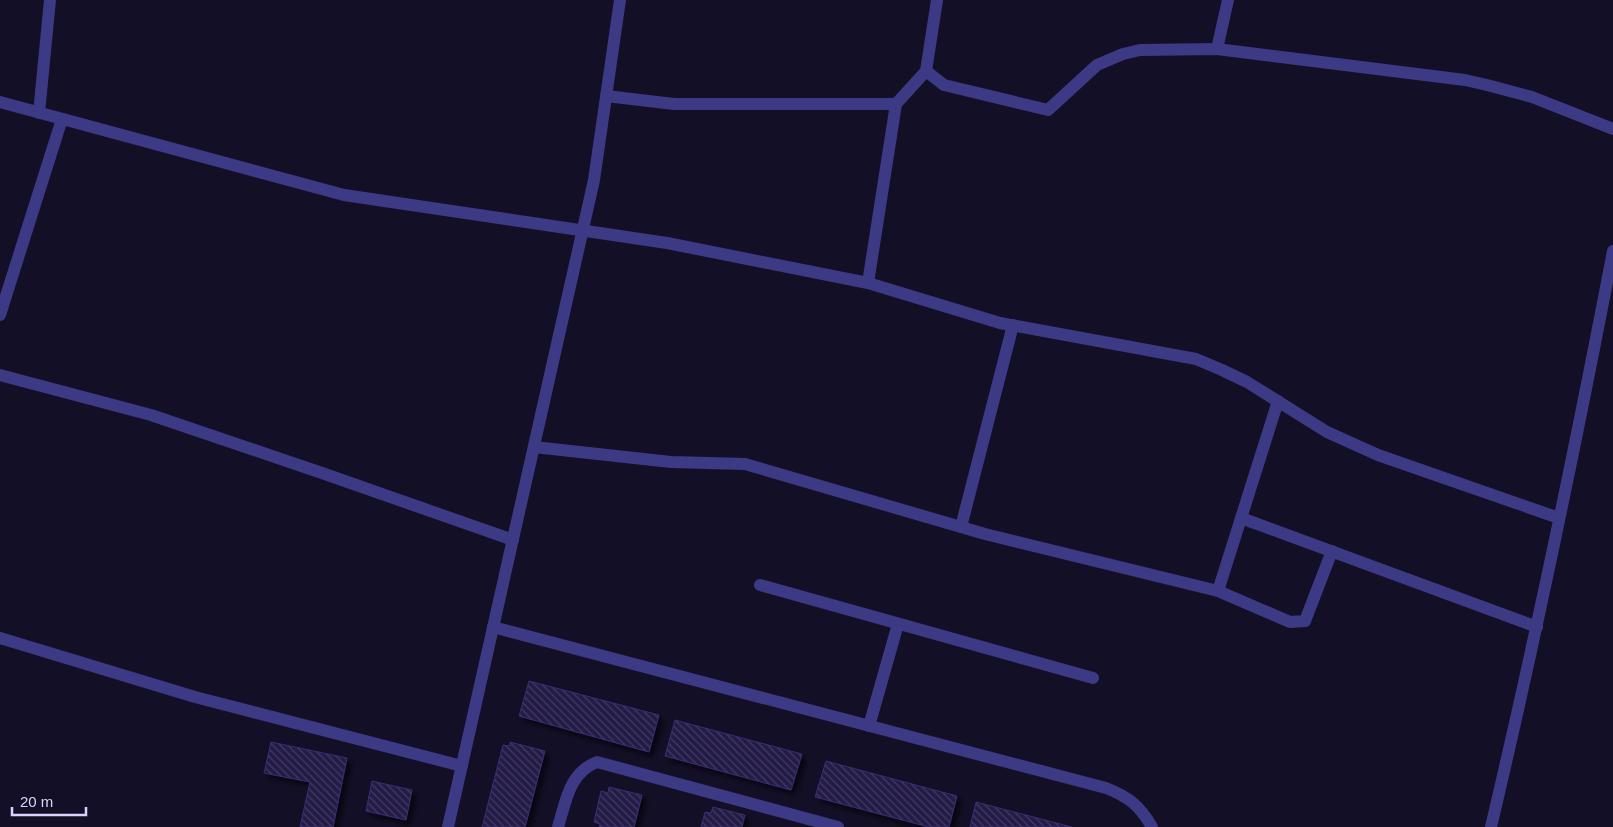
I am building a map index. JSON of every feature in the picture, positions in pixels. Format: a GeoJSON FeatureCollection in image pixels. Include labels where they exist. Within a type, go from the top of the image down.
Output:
{"type":"FeatureCollection","features":[{"type":"Feature","properties":{"kind":"street"},"geometry":{"type":"LineString","coordinates":[[39,113],[50,0]]}},
{"type":"Feature","properties":{"kind":"street"},"geometry":{"type":"LineString","coordinates":[[448,827],[594,180],[620,0]]}},
{"type":"Feature","properties":{"kind":"street"},"geometry":{"type":"LineString","coordinates":[[868,283],[896,104],[926,71],[937,0]]}},
{"type":"Feature","properties":{"kind":"street"},"geometry":{"type":"LineString","coordinates":[[1217,49],[1228,0]]}},
{"type":"Feature","properties":{"kind":"street"},"geometry":{"type":"LineString","coordinates":[[926,71],[944,85],[1048,110],[1097,66],[1123,54],[1157,49],[1217,49],[1487,84],[1532,97],[1613,129]]}},
{"type":"Feature","properties":{"kind":"street"},"geometry":{"type":"LineString","coordinates":[[606,96],[674,104],[896,104]]}},
{"type":"Feature","properties":{"kind":"street"},"geometry":{"type":"LineString","coordinates":[[0,102],[344,195],[667,243],[868,283],[1000,323],[1196,360],[1247,382],[1327,432],[1378,455],[1560,518]]}},
{"type":"Feature","properties":{"kind":"street"},"geometry":{"type":"LineString","coordinates":[[0,315],[62,119]]}},
{"type":"Feature","properties":{"kind":"street"},"geometry":{"type":"LineString","coordinates":[[1491,827],[1537,627],[1613,251]]}},
{"type":"Feature","properties":{"kind":"street"},"geometry":{"type":"LineString","coordinates":[[961,527],[1013,325]]}},
{"type":"Feature","properties":{"kind":"street"},"geometry":{"type":"LineString","coordinates":[[0,375],[151,415],[513,540]]}},
{"type":"Feature","properties":{"kind":"street"},"geometry":{"type":"LineString","coordinates":[[1218,591],[1278,401]]}},
{"type":"Feature","properties":{"kind":"street"},"geometry":{"type":"LineString","coordinates":[[534,446],[671,462],[744,464],[961,527],[1218,591],[1290,622],[1305,621],[1332,551]]}},
{"type":"Feature","properties":{"kind":"street"},"geometry":{"type":"LineString","coordinates":[[1241,518],[1537,627]]}},
{"type":"Feature","properties":{"kind":"street"},"geometry":{"type":"LineString","coordinates":[[760,585],[1093,678]]}},
{"type":"Feature","properties":{"kind":"street"},"geometry":{"type":"LineString","coordinates":[[870,726],[898,624]]}},
{"type":"Feature","properties":{"kind":"street"},"geometry":{"type":"LineString","coordinates":[[493,627],[1106,788],[1122,794],[1135,804],[1144,813],[1152,827]]}},
{"type":"Feature","properties":{"kind":"street"},"geometry":{"type":"LineString","coordinates":[[0,638],[195,697],[462,766]]}},
{"type":"Feature","properties":{"kind":"street"},"geometry":{"type":"LineString","coordinates":[[558,827],[570,786],[575,778],[589,765],[597,762],[838,827]]}},
{"type":"Feature","properties":{"kind":"building"},"geometry":{"type":"Polygon","coordinates":[[[529,681],[659,715],[649,752],[519,716],[529,681]]]}},
{"type":"Feature","properties":{"kind":"building"},"geometry":{"type":"Polygon","coordinates":[[[675,720],[802,754],[791,790],[665,756],[675,720]]]}},
{"type":"Feature","properties":{"kind":"building"},"geometry":{"type":"Polygon","coordinates":[[[271,742],[347,758],[333,827],[300,827],[310,782],[264,773],[271,742]]]}},
{"type":"Feature","properties":{"kind":"building"},"geometry":{"type":"Polygon","coordinates":[[[510,742],[545,751],[525,827],[482,827],[503,745],[510,746],[510,742]]]}},
{"type":"Feature","properties":{"kind":"building"},"geometry":{"type":"Polygon","coordinates":[[[826,761],[957,796],[949,827],[929,827],[815,797],[826,761]]]}},
{"type":"Feature","properties":{"kind":"building"},"geometry":{"type":"Polygon","coordinates":[[[372,781],[412,790],[406,820],[366,811],[372,781]]]}},
{"type":"Feature","properties":{"kind":"building"},"geometry":{"type":"Polygon","coordinates":[[[609,787],[642,795],[634,827],[599,827],[600,824],[594,822],[601,791],[608,793],[609,787]]]}},
{"type":"Feature","properties":{"kind":"building"},"geometry":{"type":"Polygon","coordinates":[[[976,802],[1072,827],[970,827],[976,802]]]}},
{"type":"Feature","properties":{"kind":"building"},"geometry":{"type":"Polygon","coordinates":[[[713,807],[745,815],[742,827],[701,827],[705,812],[711,813],[713,807]]]}}]}
